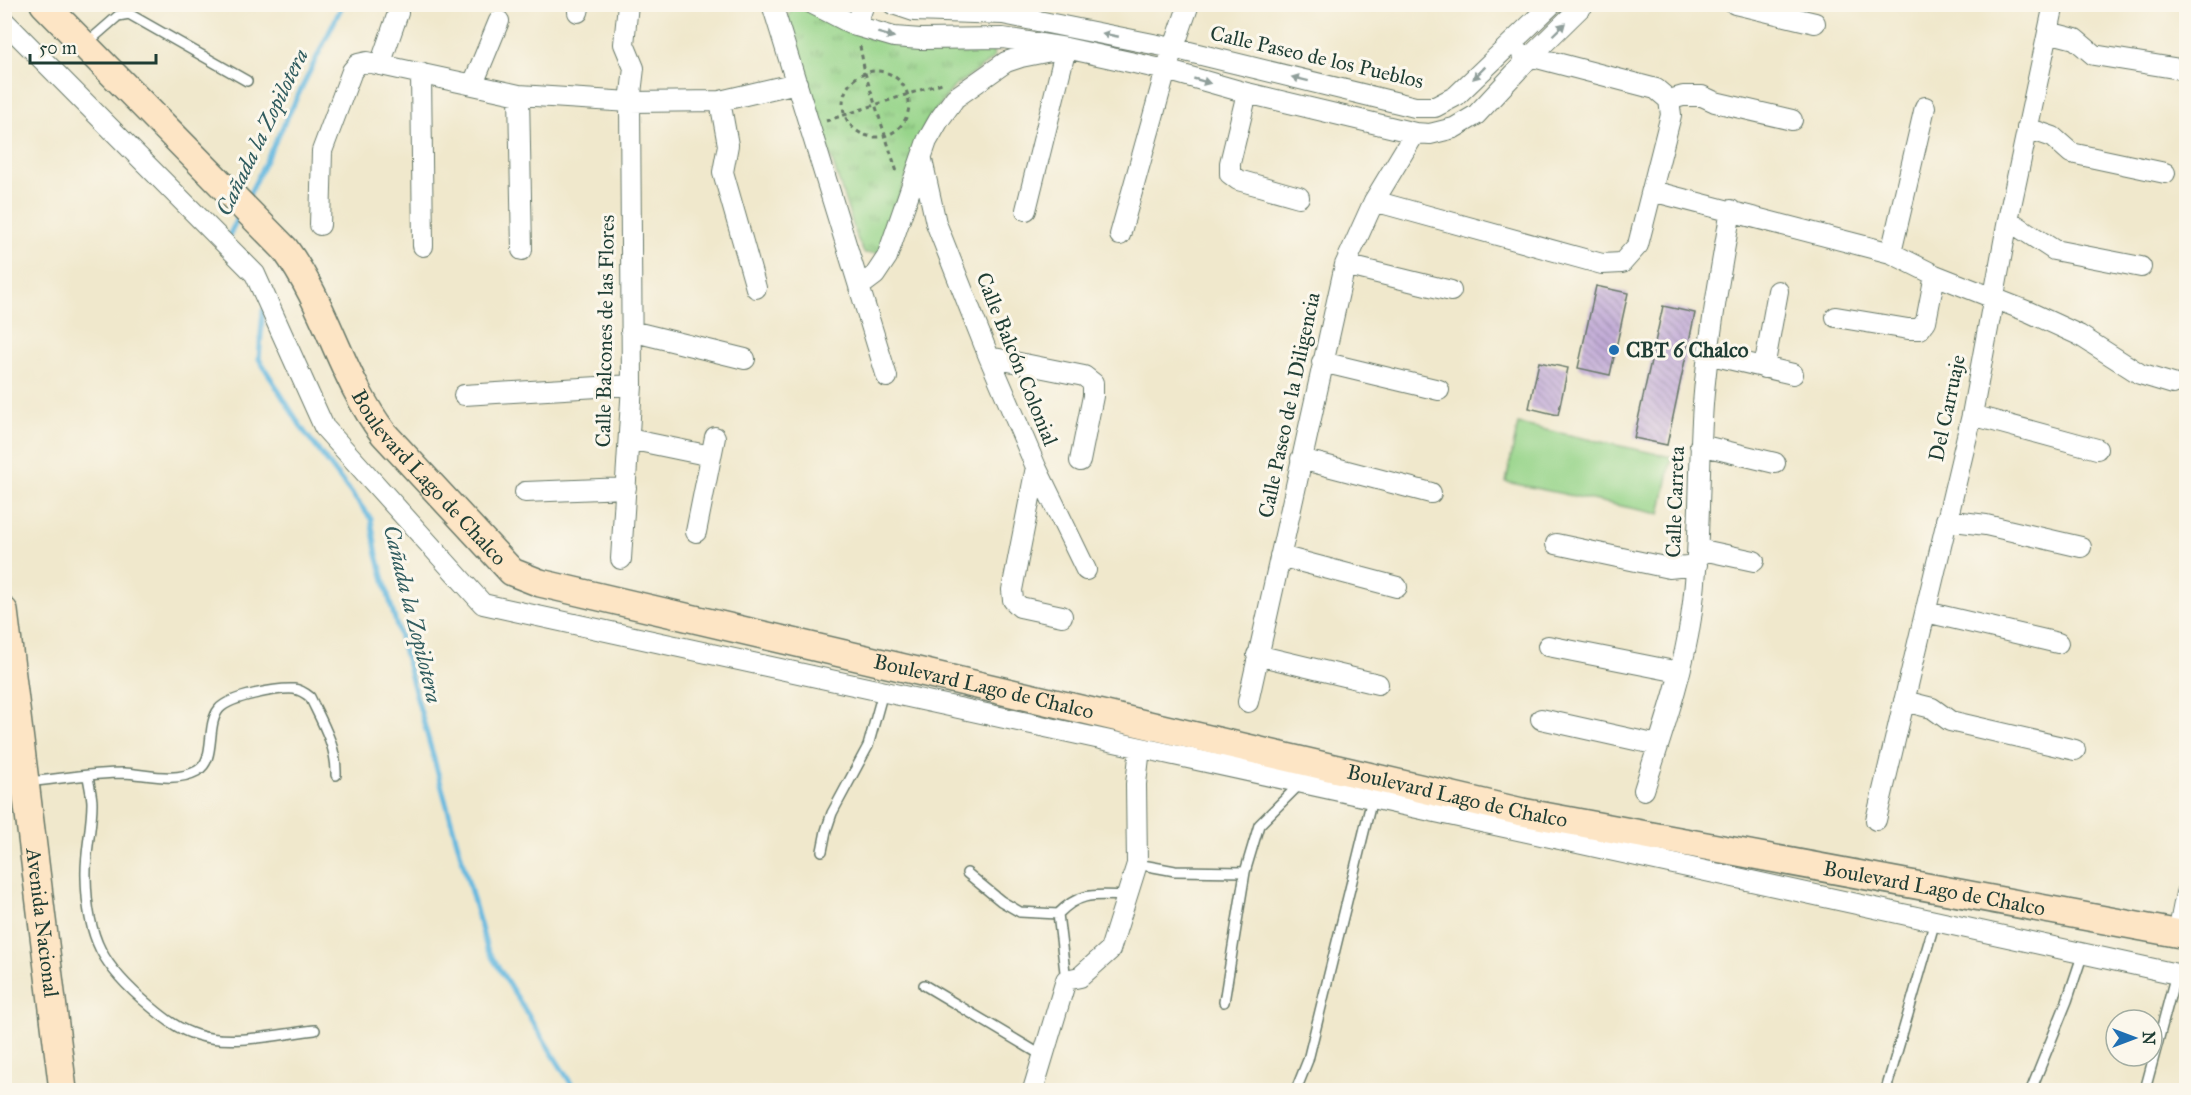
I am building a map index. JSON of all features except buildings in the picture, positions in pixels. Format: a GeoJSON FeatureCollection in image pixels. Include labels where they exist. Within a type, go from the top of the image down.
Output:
{"type":"FeatureCollection","features":[{"type":"Feature","properties":{"kind":"main road","name":"Boulevard Lago de Chalco"},"geometry":{"type":"LineString","coordinates":[[44,4],[285,249],[311,289],[368,414],[512,572],[540,583],[1522,812],[2182,934]]}},
{"type":"Feature","properties":{"kind":"main road","name":"Avenida Nacional"},"geometry":{"type":"LineString","coordinates":[[4,611],[63,1090]]}},
{"type":"Feature","properties":{"kind":"street","name":"Calle Balcones de las Flores"},"geometry":{"type":"LineString","coordinates":[[621,560],[632,385],[630,102],[634,68],[624,44],[628,4]]}},
{"type":"Feature","properties":{"kind":"street"},"geometry":{"type":"LineString","coordinates":[[772,4],[887,377]]}},
{"type":"Feature","properties":{"kind":"street"},"geometry":{"type":"LineString","coordinates":[[813,4],[856,26],[894,37],[1003,38],[1066,48],[1166,70],[1247,93],[1415,133],[1430,134],[1454,128],[1476,115],[1584,4]]}},
{"type":"Feature","properties":{"kind":"street"},"geometry":{"type":"LineString","coordinates":[[856,26],[864,4]]}},
{"type":"Feature","properties":{"kind":"street","name":"Calle Paseo de los Pueblos"},"geometry":{"type":"LineString","coordinates":[[893,4],[914,11],[1003,14],[1173,48],[1415,107],[1435,108],[1456,96],[1552,4]]}},
{"type":"Feature","properties":{"kind":"street"},"geometry":{"type":"LineString","coordinates":[[1120,235],[1166,70],[1189,4]]}},
{"type":"Feature","properties":{"kind":"street"},"geometry":{"type":"LineString","coordinates":[[1736,4],[1815,23]]}},
{"type":"Feature","properties":{"kind":"street","name":"Del Carruaje"},"geometry":{"type":"LineString","coordinates":[[1876,820],[1972,415],[2008,220],[2054,4]]}},
{"type":"Feature","properties":{"kind":"street"},"geometry":{"type":"LineString","coordinates":[[380,65],[398,13]]}},
{"type":"Feature","properties":{"kind":"street"},"geometry":{"type":"LineString","coordinates":[[1003,14],[1006,62]]}},
{"type":"Feature","properties":{"kind":"street"},"geometry":{"type":"LineString","coordinates":[[4,21],[255,274],[324,427],[483,604],[2181,975]]}},
{"type":"Feature","properties":{"kind":"street"},"geometry":{"type":"LineString","coordinates":[[472,84],[499,21]]}},
{"type":"Feature","properties":{"kind":"street"},"geometry":{"type":"LineString","coordinates":[[2048,32],[2075,39],[2094,54],[2180,69]]}},
{"type":"Feature","properties":{"kind":"street"},"geometry":{"type":"LineString","coordinates":[[859,287],[875,275],[887,256],[927,141],[955,98],[1006,62],[1066,48]]}},
{"type":"Feature","properties":{"kind":"street"},"geometry":{"type":"LineString","coordinates":[[1026,210],[1066,48]]}},
{"type":"Feature","properties":{"kind":"street"},"geometry":{"type":"LineString","coordinates":[[1374,201],[1602,264],[1622,263],[1638,245],[1671,115],[1669,100],[1656,89],[1530,57],[1504,48]]}},
{"type":"Feature","properties":{"kind":"street"},"geometry":{"type":"LineString","coordinates":[[320,225],[322,151],[352,71],[358,64],[367,62],[519,95],[630,102],[720,101],[797,83]]}},
{"type":"Feature","properties":{"kind":"street"},"geometry":{"type":"LineString","coordinates":[[421,73],[423,246]]}},
{"type":"Feature","properties":{"kind":"street"},"geometry":{"type":"LineString","coordinates":[[1247,93],[1230,163],[1230,174],[1238,180],[1299,197]]}},
{"type":"Feature","properties":{"kind":"street"},"geometry":{"type":"LineString","coordinates":[[519,95],[522,250]]}},
{"type":"Feature","properties":{"kind":"street"},"geometry":{"type":"LineString","coordinates":[[1669,100],[1683,96],[1702,96],[1715,102],[1792,120]]}},
{"type":"Feature","properties":{"kind":"street"},"geometry":{"type":"LineString","coordinates":[[720,101],[728,145],[723,172],[756,288]]}},
{"type":"Feature","properties":{"kind":"street"},"geometry":{"type":"LineString","coordinates":[[1891,253],[1925,107]]}},
{"type":"Feature","properties":{"kind":"street"},"geometry":{"type":"LineString","coordinates":[[2027,128],[2053,137],[2071,153],[2165,173]]}},
{"type":"Feature","properties":{"kind":"street","name":"Calle Paseo de la Diligencia"},"geometry":{"type":"LineString","coordinates":[[1248,702],[1345,265],[1374,201],[1415,133]]}},
{"type":"Feature","properties":{"kind":"street","name":"Calle Balcón Colonial"},"geometry":{"type":"LineString","coordinates":[[922,160],[936,223],[989,357],[1036,467],[1086,570]]}},
{"type":"Feature","properties":{"kind":"street"},"geometry":{"type":"LineString","coordinates":[[1652,191],[1891,253],[2079,335],[2140,374],[2173,384]]}},
{"type":"Feature","properties":{"kind":"street","name":"Calle Carreta"},"geometry":{"type":"LineString","coordinates":[[1644,790],[1679,672],[1690,621],[1698,557],[1700,445],[1707,354],[1731,210]]}},
{"type":"Feature","properties":{"kind":"street"},"geometry":{"type":"LineString","coordinates":[[2008,220],[2054,250],[2141,267]]}},
{"type":"Feature","properties":{"kind":"street"},"geometry":{"type":"LineString","coordinates":[[1345,265],[1451,291]]}},
{"type":"Feature","properties":{"kind":"street"},"geometry":{"type":"LineString","coordinates":[[1836,317],[1920,328],[1926,321],[1935,274]]}},
{"type":"Feature","properties":{"kind":"street"},"geometry":{"type":"LineString","coordinates":[[1764,368],[1778,291]]}},
{"type":"Feature","properties":{"kind":"street"},"geometry":{"type":"LineString","coordinates":[[631,331],[745,359]]}},
{"type":"Feature","properties":{"kind":"street"},"geometry":{"type":"LineString","coordinates":[[1707,354],[1793,374]]}},
{"type":"Feature","properties":{"kind":"street"},"geometry":{"type":"LineString","coordinates":[[989,357],[1084,376],[1093,383],[1093,396],[1080,461]]}},
{"type":"Feature","properties":{"kind":"street"},"geometry":{"type":"LineString","coordinates":[[1322,362],[1439,390]]}},
{"type":"Feature","properties":{"kind":"street"},"geometry":{"type":"LineString","coordinates":[[464,395],[632,385]]}},
{"type":"Feature","properties":{"kind":"street"},"geometry":{"type":"LineString","coordinates":[[1972,415],[2097,449]]}},
{"type":"Feature","properties":{"kind":"street"},"geometry":{"type":"LineString","coordinates":[[629,439],[713,446],[696,532]]}},
{"type":"Feature","properties":{"kind":"street"},"geometry":{"type":"LineString","coordinates":[[1700,445],[1775,463]]}},
{"type":"Feature","properties":{"kind":"street"},"geometry":{"type":"LineString","coordinates":[[1301,459],[1431,493]]}},
{"type":"Feature","properties":{"kind":"street"},"geometry":{"type":"LineString","coordinates":[[1036,467],[1012,590],[1013,600],[1020,607],[1062,616]]}},
{"type":"Feature","properties":{"kind":"street"},"geometry":{"type":"LineString","coordinates":[[525,492],[626,488]]}},
{"type":"Feature","properties":{"kind":"street"},"geometry":{"type":"LineString","coordinates":[[1946,520],[1986,525],[2081,547]]}},
{"type":"Feature","properties":{"kind":"street"},"geometry":{"type":"LineString","coordinates":[[1556,544],[1669,568],[1698,557],[1754,561]]}},
{"type":"Feature","properties":{"kind":"street"},"geometry":{"type":"LineString","coordinates":[[1280,556],[1397,587]]}},
{"type":"Feature","properties":{"kind":"street"},"geometry":{"type":"LineString","coordinates":[[1926,612],[2058,643]]}},
{"type":"Feature","properties":{"kind":"street"},"geometry":{"type":"LineString","coordinates":[[1548,646],[1679,672]]}},
{"type":"Feature","properties":{"kind":"street"},"geometry":{"type":"LineString","coordinates":[[1257,655],[1378,684]]}},
{"type":"Feature","properties":{"kind":"street"},"geometry":{"type":"LineString","coordinates":[[1904,701],[1932,708],[1950,722],[2075,750]]}},
{"type":"Feature","properties":{"kind":"street"},"geometry":{"type":"LineString","coordinates":[[1541,719],[1658,745]]}},
{"type":"Feature","properties":{"kind":"street"},"geometry":{"type":"LineString","coordinates":[[1033,1090],[1066,980],[1080,977],[1110,950],[1137,864],[1136,784],[1140,748]]}},
{"type":"Feature","properties":{"kind":"street"},"geometry":{"type":"LineString","coordinates":[[2182,934],[2187,893]]}},
{"type":"Feature","properties":{"kind":"lane"},"geometry":{"type":"LineString","coordinates":[[85,45],[118,16],[129,14],[247,81]]}},
{"type":"Feature","properties":{"kind":"lane"},"geometry":{"type":"LineString","coordinates":[[25,782],[123,773],[159,777],[182,776],[197,771],[207,761],[214,717],[221,706],[238,698],[266,691],[295,689],[310,697],[333,748],[337,761],[336,775]]}},
{"type":"Feature","properties":{"kind":"lane"},"geometry":{"type":"LineString","coordinates":[[822,851],[832,813],[868,746],[883,692]]}},
{"type":"Feature","properties":{"kind":"lane"},"geometry":{"type":"LineString","coordinates":[[88,776],[92,801],[86,876],[93,934],[106,962],[122,982],[175,1025],[197,1036],[244,1039],[315,1030]]}},
{"type":"Feature","properties":{"kind":"lane"},"geometry":{"type":"LineString","coordinates":[[1224,1002],[1245,872],[1259,825],[1301,783]]}},
{"type":"Feature","properties":{"kind":"lane"},"geometry":{"type":"LineString","coordinates":[[1296,1090],[1308,1060],[1372,799]]}},
{"type":"Feature","properties":{"kind":"lane"},"geometry":{"type":"LineString","coordinates":[[1137,864],[1175,871],[1245,872]]}},
{"type":"Feature","properties":{"kind":"lane"},"geometry":{"type":"LineString","coordinates":[[967,873],[1001,901],[1020,912],[1058,914],[1070,902],[1088,894],[1126,896]]}},
{"type":"Feature","properties":{"kind":"lane"},"geometry":{"type":"LineString","coordinates":[[1058,914],[1066,980]]}},
{"type":"Feature","properties":{"kind":"lane"},"geometry":{"type":"LineString","coordinates":[[1886,1090],[1935,921]]}},
{"type":"Feature","properties":{"kind":"lane"},"geometry":{"type":"LineString","coordinates":[[2031,1090],[2083,953]]}},
{"type":"Feature","properties":{"kind":"lane"},"geometry":{"type":"LineString","coordinates":[[2145,1090],[2181,975]]}},
{"type":"Feature","properties":{"kind":"lane"},"geometry":{"type":"LineString","coordinates":[[924,985],[1043,1056]]}},
{"type":"Feature","properties":{"kind":"path"},"geometry":{"type":"LineString","coordinates":[[856,26],[865,73],[907,201]]}},
{"type":"Feature","properties":{"kind":"path"},"geometry":{"type":"LineString","coordinates":[[878,70],[889,73],[898,79],[908,94],[909,108],[906,118],[900,127],[886,136],[870,137],[860,133],[851,126],[845,115],[844,94],[849,84],[857,76],[865,73],[878,70]]}},
{"type":"Feature","properties":{"kind":"path"},"geometry":{"type":"LineString","coordinates":[[810,127],[951,80]]}},
{"type":"Feature","properties":{"kind":"green space"},"geometry":{"type":"Polygon","coordinates":[[[792,8],[805,8],[838,27],[992,42],[994,58],[954,87],[926,123],[879,253],[864,253],[857,238],[787,19],[792,8]]]}},
{"type":"Feature","properties":{"kind":"green space"},"geometry":{"type":"Polygon","coordinates":[[[1518,424],[1672,457],[1660,514],[1506,482],[1518,424]]]}},
{"type":"Feature","properties":{"kind":"waterway","name":"Cañada la Zopilotera"},"geometry":{"type":"LineString","coordinates":[[247,199],[343,4]]}},
{"type":"Feature","properties":{"kind":"waterway","name":"Cañada la Zopilotera"},"geometry":{"type":"LineString","coordinates":[[227,240],[240,213]]}},
{"type":"Feature","properties":{"kind":"waterway","name":"Cañada la Zopilotera"},"geometry":{"type":"LineString","coordinates":[[263,310],[259,359],[303,430],[371,519],[377,555],[487,949],[575,1090]]}},
{"type":"Feature","properties":{"kind":"place","name":"CBT 6 Chalco"},"geometry":{"type":"Point","coordinates":[1614,350]}}]}
